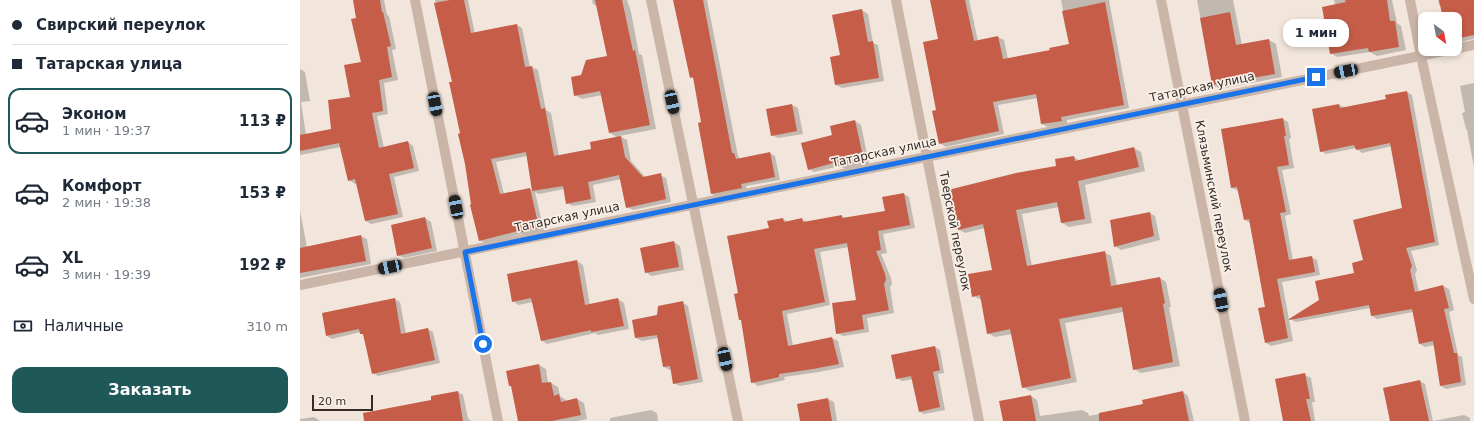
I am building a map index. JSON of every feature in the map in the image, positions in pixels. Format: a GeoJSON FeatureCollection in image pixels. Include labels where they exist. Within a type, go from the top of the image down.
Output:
{"type":"FeatureCollection","features":[{"type":"Feature","properties":{"kind":"street"},"geometry":{"type":"LineString","coordinates":[[415,0],[498,421]]}},
{"type":"Feature","properties":{"kind":"street"},"geometry":{"type":"LineString","coordinates":[[651,0],[738,421]]}},
{"type":"Feature","properties":{"kind":"street","name":"Тверской переулок"},"geometry":{"type":"LineString","coordinates":[[896,0],[979,421]]}},
{"type":"Feature","properties":{"kind":"street","name":"Клязьминский переулок"},"geometry":{"type":"LineString","coordinates":[[1161,0],[1246,421]]}},
{"type":"Feature","properties":{"kind":"street"},"geometry":{"type":"LineString","coordinates":[[1410,0],[1418,41]]}},
{"type":"Feature","properties":{"kind":"street","name":"Татарская улица"},"geometry":{"type":"LineString","coordinates":[[1462,48],[1474,46]]}},
{"type":"Feature","properties":{"kind":"street"},"geometry":{"type":"LineString","coordinates":[[1421,56],[1474,298]]}},
{"type":"Feature","properties":{"kind":"street","name":"Татарская улица"},"geometry":{"type":"LineString","coordinates":[[300,285],[1421,56]]}},
{"type":"Feature","properties":{"kind":"building"},"geometry":{"type":"Polygon","coordinates":[[[353,0],[380,0],[391,46],[387,47],[392,77],[379,80],[383,111],[372,113],[379,148],[408,141],[414,168],[389,174],[398,214],[365,221],[355,179],[348,181],[339,143],[300,151],[300,135],[331,129],[328,100],[350,97],[344,65],[361,62],[351,19],[356,18],[353,0]]]}},
{"type":"Feature","properties":{"kind":"building"},"geometry":{"type":"Polygon","coordinates":[[[450,0],[464,0],[471,33],[517,24],[525,67],[532,66],[541,109],[545,108],[554,156],[591,149],[590,142],[621,136],[625,157],[643,177],[661,173],[666,199],[626,208],[619,175],[588,182],[591,199],[566,204],[563,186],[532,191],[526,152],[491,159],[500,194],[530,188],[539,228],[518,233],[518,231],[479,241],[470,205],[465,164],[458,134],[460,133],[449,82],[452,82],[434,3],[450,0]]]}},
{"type":"Feature","properties":{"kind":"building"},"geometry":{"type":"Polygon","coordinates":[[[595,0],[622,0],[633,51],[635,50],[650,125],[609,133],[600,91],[574,96],[571,77],[581,75],[586,60],[607,56],[595,0]]]}},
{"type":"Feature","properties":{"kind":"building"},"geometry":{"type":"Polygon","coordinates":[[[673,0],[703,0],[732,153],[734,153],[736,159],[770,152],[775,177],[741,184],[742,188],[711,194],[698,123],[701,122],[693,77],[690,78],[673,0]]]}},
{"type":"Feature","properties":{"kind":"building"},"geometry":{"type":"Polygon","coordinates":[[[930,0],[965,0],[974,41],[998,36],[1003,59],[1050,50],[1049,48],[1069,44],[1062,11],[1105,2],[1124,105],[1061,117],[1062,121],[1041,124],[1036,94],[993,102],[999,131],[939,144],[932,111],[936,110],[923,42],[938,39],[930,0]]]}},
{"type":"Feature","properties":{"kind":"building"},"geometry":{"type":"Polygon","coordinates":[[[1345,0],[1387,0],[1390,21],[1395,21],[1399,47],[1369,52],[1368,48],[1330,54],[1322,7],[1346,2],[1345,0]]]}},
{"type":"Feature","properties":{"kind":"building"},"geometry":{"type":"Polygon","coordinates":[[[1439,0],[1474,0],[1474,35],[1462,38],[1462,12],[1442,12],[1439,0]]]}},
{"type":"Feature","properties":{"kind":"building"},"geometry":{"type":"Polygon","coordinates":[[[862,9],[868,42],[873,41],[879,78],[835,85],[830,57],[840,55],[832,15],[862,9]]]}},
{"type":"Feature","properties":{"kind":"building"},"geometry":{"type":"Polygon","coordinates":[[[1230,12],[1236,45],[1269,39],[1275,74],[1212,85],[1200,18],[1230,12]]]}},
{"type":"Feature","properties":{"kind":"building"},"geometry":{"type":"Polygon","coordinates":[[[1407,91],[1435,242],[1406,248],[1412,266],[1410,270],[1415,292],[1443,285],[1449,308],[1444,309],[1454,353],[1457,353],[1461,382],[1440,386],[1433,341],[1419,344],[1412,309],[1371,316],[1369,305],[1289,320],[1319,300],[1315,281],[1354,273],[1352,263],[1363,260],[1353,220],[1402,208],[1390,143],[1356,150],[1354,145],[1320,152],[1312,109],[1339,104],[1340,108],[1386,99],[1385,95],[1407,91]]]}},
{"type":"Feature","properties":{"kind":"building"},"geometry":{"type":"Polygon","coordinates":[[[792,104],[797,131],[771,136],[766,109],[792,104]]]}},
{"type":"Feature","properties":{"kind":"building"},"geometry":{"type":"Polygon","coordinates":[[[1283,118],[1286,136],[1284,136],[1289,165],[1277,167],[1286,212],[1280,213],[1289,260],[1312,256],[1315,272],[1277,279],[1288,338],[1265,343],[1258,308],[1265,307],[1249,219],[1244,220],[1237,187],[1231,188],[1221,129],[1283,118]]]}},
{"type":"Feature","properties":{"kind":"building"},"geometry":{"type":"Polygon","coordinates":[[[855,120],[864,161],[838,166],[837,162],[808,170],[801,143],[832,135],[830,126],[855,120]]]}},
{"type":"Feature","properties":{"kind":"building"},"geometry":{"type":"Polygon","coordinates":[[[1134,147],[1139,167],[1078,181],[1085,219],[1061,223],[1057,202],[1016,210],[1027,266],[1105,251],[1111,286],[1160,277],[1173,362],[1133,370],[1122,307],[1059,319],[1071,378],[1022,388],[1010,329],[987,334],[980,295],[972,297],[968,274],[992,270],[983,224],[958,230],[948,190],[1016,173],[1056,166],[1055,159],[1074,156],[1075,161],[1134,147]]]}},
{"type":"Feature","properties":{"kind":"building"},"geometry":{"type":"Polygon","coordinates":[[[904,193],[910,225],[878,231],[881,250],[876,251],[885,274],[886,280],[884,284],[889,310],[862,315],[864,329],[836,334],[832,303],[856,300],[847,243],[814,249],[825,302],[782,311],[788,346],[832,337],[839,364],[779,374],[779,377],[751,383],[741,320],[739,320],[734,294],[738,293],[727,236],[769,228],[767,221],[783,218],[784,222],[802,218],[803,222],[842,215],[842,218],[885,211],[882,197],[904,193]]]}},
{"type":"Feature","properties":{"kind":"building"},"geometry":{"type":"Polygon","coordinates":[[[1150,212],[1154,236],[1114,247],[1110,220],[1150,212]]]}},
{"type":"Feature","properties":{"kind":"building"},"geometry":{"type":"Polygon","coordinates":[[[425,217],[432,248],[397,256],[391,225],[425,217]]]}},
{"type":"Feature","properties":{"kind":"building"},"geometry":{"type":"Polygon","coordinates":[[[361,235],[366,261],[300,273],[300,248],[361,235]]]}},
{"type":"Feature","properties":{"kind":"building"},"geometry":{"type":"Polygon","coordinates":[[[674,241],[679,267],[645,273],[640,248],[674,241]]]}},
{"type":"Feature","properties":{"kind":"building"},"geometry":{"type":"Polygon","coordinates":[[[577,260],[585,305],[618,298],[624,326],[591,332],[591,330],[541,341],[531,298],[512,302],[507,274],[577,260]]]}},
{"type":"Feature","properties":{"kind":"building"},"geometry":{"type":"Polygon","coordinates":[[[395,298],[401,334],[428,328],[435,360],[372,374],[363,334],[360,334],[359,329],[326,336],[322,313],[395,298]]]}},
{"type":"Feature","properties":{"kind":"building"},"geometry":{"type":"Polygon","coordinates":[[[683,301],[698,379],[673,384],[670,366],[663,367],[657,335],[635,338],[632,320],[657,315],[658,306],[683,301]]]}},
{"type":"Feature","properties":{"kind":"building"},"geometry":{"type":"Polygon","coordinates":[[[935,346],[940,370],[933,372],[940,407],[919,412],[911,376],[896,379],[891,355],[935,346]]]}},
{"type":"Feature","properties":{"kind":"building"},"geometry":{"type":"Polygon","coordinates":[[[539,364],[542,383],[551,382],[554,396],[559,394],[561,402],[577,398],[581,415],[552,421],[518,421],[511,386],[509,386],[506,371],[539,364]]]}},
{"type":"Feature","properties":{"kind":"building"},"geometry":{"type":"Polygon","coordinates":[[[1305,373],[1310,399],[1306,399],[1311,421],[1283,421],[1275,379],[1305,373]]]}},
{"type":"Feature","properties":{"kind":"building"},"geometry":{"type":"Polygon","coordinates":[[[1420,380],[1429,421],[1390,421],[1383,388],[1420,380]]]}},
{"type":"Feature","properties":{"kind":"building"},"geometry":{"type":"Polygon","coordinates":[[[458,391],[463,421],[364,421],[363,413],[431,400],[431,396],[458,391]]]}},
{"type":"Feature","properties":{"kind":"building"},"geometry":{"type":"Polygon","coordinates":[[[1183,391],[1189,421],[1099,421],[1099,413],[1143,404],[1142,400],[1183,391]]]}},
{"type":"Feature","properties":{"kind":"building"},"geometry":{"type":"Polygon","coordinates":[[[1031,395],[1036,421],[1003,421],[999,401],[1031,395]]]}},
{"type":"Feature","properties":{"kind":"building"},"geometry":{"type":"Polygon","coordinates":[[[828,398],[832,421],[800,421],[797,404],[828,398]]]}},
{"type":"Feature","properties":{"kind":"route"},"geometry":{"type":"LineString","coordinates":[[483,344],[465,252],[1316,77]]}}]}
